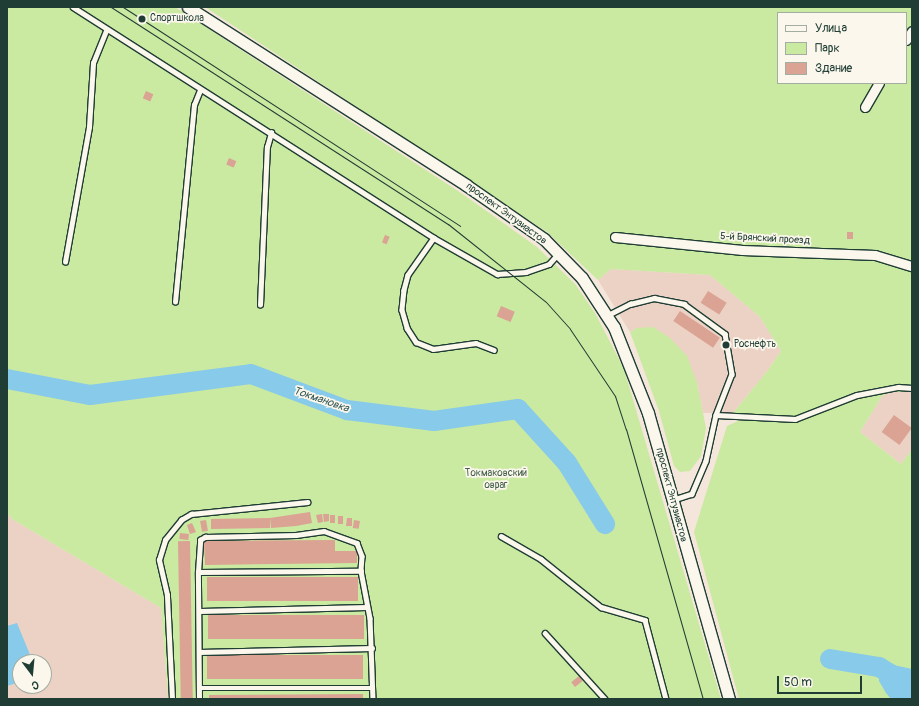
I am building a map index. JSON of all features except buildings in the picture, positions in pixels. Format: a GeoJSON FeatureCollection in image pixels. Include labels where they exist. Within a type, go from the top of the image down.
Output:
{"type":"FeatureCollection","features":[{"type":"Feature","properties":{"kind":"street","name":"проспект Энтузиастов"},"geometry":{"type":"LineString","coordinates":[[188,7],[466,185],[544,239],[582,278],[608,316],[632,367],[648,413],[729,699]]}},
{"type":"Feature","properties":{"kind":"street"},"geometry":{"type":"LineString","coordinates":[[865,107],[878,84]]}},
{"type":"Feature","properties":{"kind":"street","name":"5-й Брянский проезд"},"geometry":{"type":"LineString","coordinates":[[615,237],[742,250],[875,255],[912,266]]}},
{"type":"Feature","properties":{"kind":"lane"},"geometry":{"type":"LineString","coordinates":[[73,7],[106,30],[271,133],[434,238],[497,274],[526,272],[549,264],[558,254]]}},
{"type":"Feature","properties":{"kind":"lane"},"geometry":{"type":"LineString","coordinates":[[65,262],[89,127],[93,62],[106,30]]}},
{"type":"Feature","properties":{"kind":"lane"},"geometry":{"type":"LineString","coordinates":[[175,302],[194,105],[200,90]]}},
{"type":"Feature","properties":{"kind":"lane"},"geometry":{"type":"LineString","coordinates":[[260,305],[267,147],[271,133]]}},
{"type":"Feature","properties":{"kind":"lane"},"geometry":{"type":"LineString","coordinates":[[434,238],[412,269],[404,290],[402,310],[407,328],[416,342],[433,349],[476,344],[494,350]]}},
{"type":"Feature","properties":{"kind":"lane"},"geometry":{"type":"LineString","coordinates":[[608,316],[630,304],[654,298],[684,304],[725,334],[732,374],[716,416],[706,461],[692,494],[672,500]]}},
{"type":"Feature","properties":{"kind":"lane"},"geometry":{"type":"LineString","coordinates":[[716,416],[795,419],[857,395],[898,387],[912,388]]}},
{"type":"Feature","properties":{"kind":"lane"},"geometry":{"type":"LineString","coordinates":[[172,699],[167,595],[159,560],[165,540],[180,520],[191,514],[307,502]]}},
{"type":"Feature","properties":{"kind":"lane"},"geometry":{"type":"LineString","coordinates":[[199,699],[199,546],[205,538],[296,535],[324,531],[357,544],[362,556],[361,571],[370,618],[373,699]]}},
{"type":"Feature","properties":{"kind":"lane"},"geometry":{"type":"LineString","coordinates":[[501,536],[541,559],[601,607],[645,620],[666,699]]}},
{"type":"Feature","properties":{"kind":"lane"},"geometry":{"type":"LineString","coordinates":[[198,572],[361,571]]}},
{"type":"Feature","properties":{"kind":"lane"},"geometry":{"type":"LineString","coordinates":[[200,611],[367,608]]}},
{"type":"Feature","properties":{"kind":"lane"},"geometry":{"type":"LineString","coordinates":[[545,633],[605,699]]}},
{"type":"Feature","properties":{"kind":"lane"},"geometry":{"type":"LineString","coordinates":[[199,652],[372,648]]}},
{"type":"Feature","properties":{"kind":"lane"},"geometry":{"type":"LineString","coordinates":[[199,688],[372,688]]}},
{"type":"Feature","properties":{"kind":"shaded area","name":"Роснефть"},"geometry":{"type":"Polygon","coordinates":[[[611,269],[710,275],[760,317],[781,351],[768,370],[733,413],[703,413],[697,383],[637,328],[630,332],[598,280],[611,269]]]}},
{"type":"Feature","properties":{"kind":"shaded area"},"geometry":{"type":"Polygon","coordinates":[[[891,392],[912,392],[912,449],[901,464],[860,432],[882,396],[891,392]]]}},
{"type":"Feature","properties":{"kind":"shaded area"},"geometry":{"type":"Polygon","coordinates":[[[7,512],[12,519],[161,608],[168,699],[7,699],[7,512]]]}},
{"type":"Feature","properties":{"kind":"green space","name":"Токмаковский овраг"},"geometry":{"type":"Polygon","coordinates":[[[7,7],[175,7],[461,193],[537,247],[575,284],[595,313],[624,369],[721,699],[168,699],[161,608],[12,519],[7,512],[7,7]]]}},
{"type":"Feature","properties":{"kind":"green space"},"geometry":{"type":"Polygon","coordinates":[[[205,7],[912,7],[912,392],[891,392],[882,396],[860,432],[901,464],[912,449],[912,699],[739,699],[694,532],[727,426],[738,421],[733,413],[768,370],[781,351],[760,317],[710,275],[611,269],[598,280],[547,232],[205,7]]]}},
{"type":"Feature","properties":{"kind":"green space"},"geometry":{"type":"Polygon","coordinates":[[[653,327],[670,338],[687,356],[697,383],[706,428],[701,456],[690,471],[680,472],[674,466],[659,411],[630,332],[637,328],[653,327]]]}},
{"type":"Feature","properties":{"kind":"water"},"geometry":{"type":"Polygon","coordinates":[[[17,623],[30,654],[12,654],[12,684],[7,686],[7,626],[17,623]]]}},
{"type":"Feature","properties":{"kind":"water"},"geometry":{"type":"Polygon","coordinates":[[[884,663],[912,669],[912,699],[891,699],[886,693],[879,681],[879,667],[884,663]]]}},
{"type":"Feature","properties":{"kind":"waterway","name":"Токмановка"},"geometry":{"type":"LineString","coordinates":[[7,379],[90,395],[251,374],[347,410],[434,421],[518,409],[567,463],[605,524]]}},
{"type":"Feature","properties":{"kind":"waterway","name":"Токмановка"},"geometry":{"type":"LineString","coordinates":[[830,659],[879,667],[912,687]]}},
{"type":"Feature","properties":{"kind":"tram line"},"geometry":{"type":"LineString","coordinates":[[111,7],[448,224],[546,302],[570,329],[615,396],[626,429],[703,699]]}},
{"type":"Feature","properties":{"kind":"tram line"},"geometry":{"type":"LineString","coordinates":[[123,7],[460,226]]}},
{"type":"Feature","properties":{"kind":"place","name":"Спортшкола"},"geometry":{"type":"Point","coordinates":[142,19]}},
{"type":"Feature","properties":{"kind":"place","name":"Роснефть"},"geometry":{"type":"Point","coordinates":[726,345]}}]}
